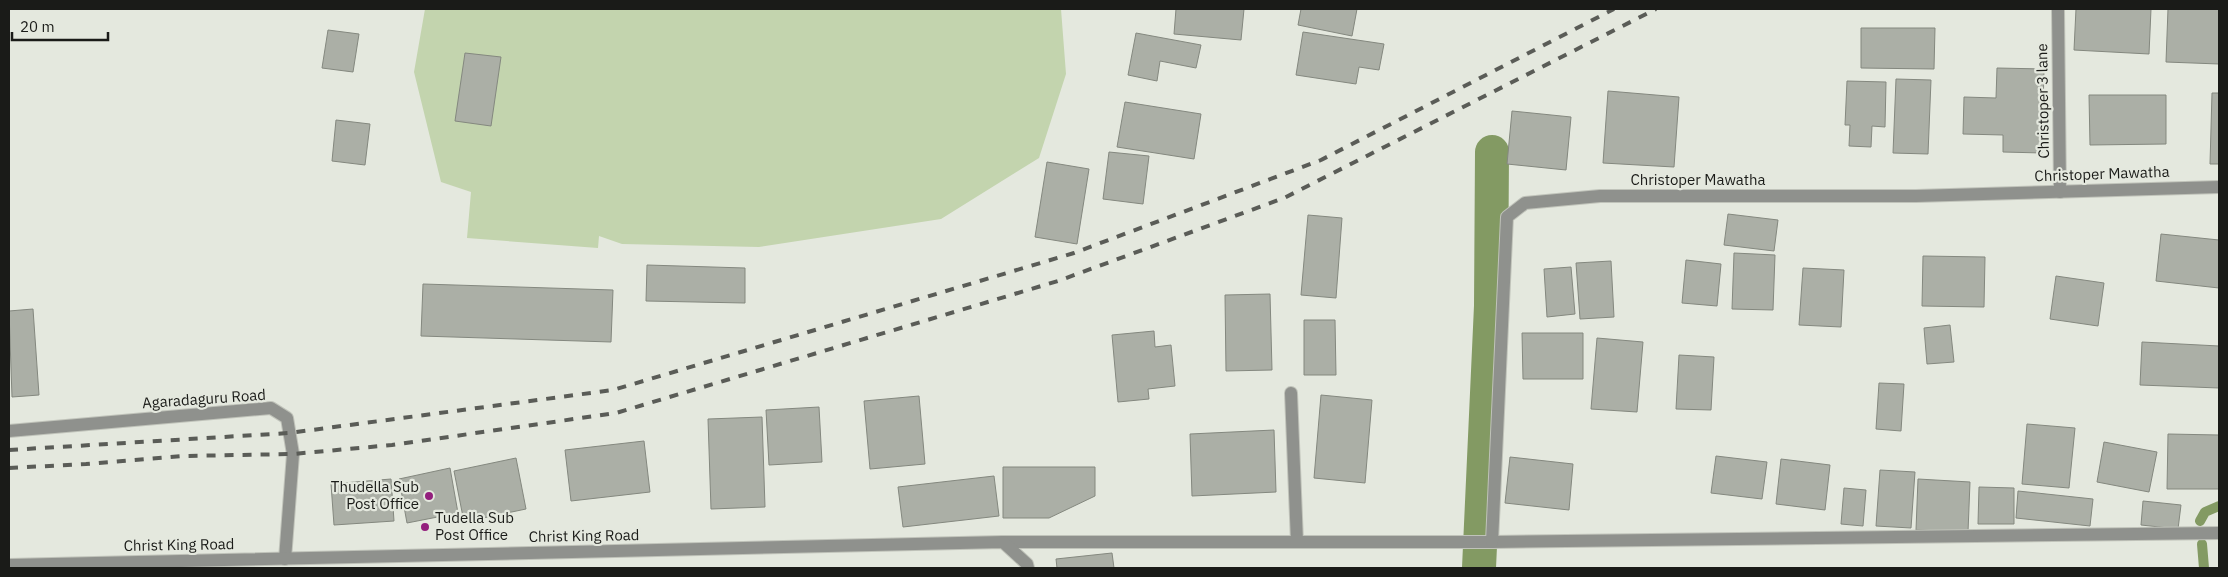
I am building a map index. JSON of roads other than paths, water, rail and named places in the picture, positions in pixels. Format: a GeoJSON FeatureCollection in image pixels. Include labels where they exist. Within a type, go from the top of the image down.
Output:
{"type":"FeatureCollection","features":[{"type":"Feature","properties":{"kind":"street","name":"Christoper 3 lane"},"geometry":{"type":"LineString","coordinates":[[2058,9],[2060,192]]}},
{"type":"Feature","properties":{"kind":"street","name":"Christoper Mawatha"},"geometry":{"type":"LineString","coordinates":[[1492,542],[1507,217],[1525,203],[1600,196],[1916,196],[2219,187]]}},
{"type":"Feature","properties":{"kind":"street"},"geometry":{"type":"LineString","coordinates":[[1291,393],[1297,542]]}},
{"type":"Feature","properties":{"kind":"street","name":"Agaradaguru Road"},"geometry":{"type":"LineString","coordinates":[[9,430],[271,408],[287,418],[292,454],[285,559]]}},
{"type":"Feature","properties":{"kind":"street","name":"Christ King Road"},"geometry":{"type":"LineString","coordinates":[[9,565],[1003,542],[1492,542],[2219,533]]}},
{"type":"Feature","properties":{"kind":"street"},"geometry":{"type":"LineString","coordinates":[[1003,542],[1028,568]]}},
{"type":"Feature","properties":{"kind":"waterway"},"geometry":{"type":"LineString","coordinates":[[1479,568],[1491,306],[1492,152]]}},
{"type":"Feature","properties":{"kind":"waterway"},"geometry":{"type":"LineString","coordinates":[[2200,521],[2205,512],[2219,506]]}},
{"type":"Feature","properties":{"kind":"waterway"},"geometry":{"type":"LineString","coordinates":[[2202,544],[2204,568]]}},
{"type":"Feature","properties":{"kind":"railway"},"geometry":{"type":"LineString","coordinates":[[9,450],[289,433],[613,390],[1074,253],[1321,160],[1614,9]]}},
{"type":"Feature","properties":{"kind":"railway"},"geometry":{"type":"LineString","coordinates":[[9,468],[184,456],[293,454],[392,445],[616,413],[1058,281],[1284,198],[1656,9]]}},
{"type":"Feature","properties":{"kind":"place","name":"Thudella Sub Post Office"},"geometry":{"type":"Point","coordinates":[429,496]}},
{"type":"Feature","properties":{"kind":"place","name":"Tudella Sub Post Office"},"geometry":{"type":"Point","coordinates":[425,527]}}]}
